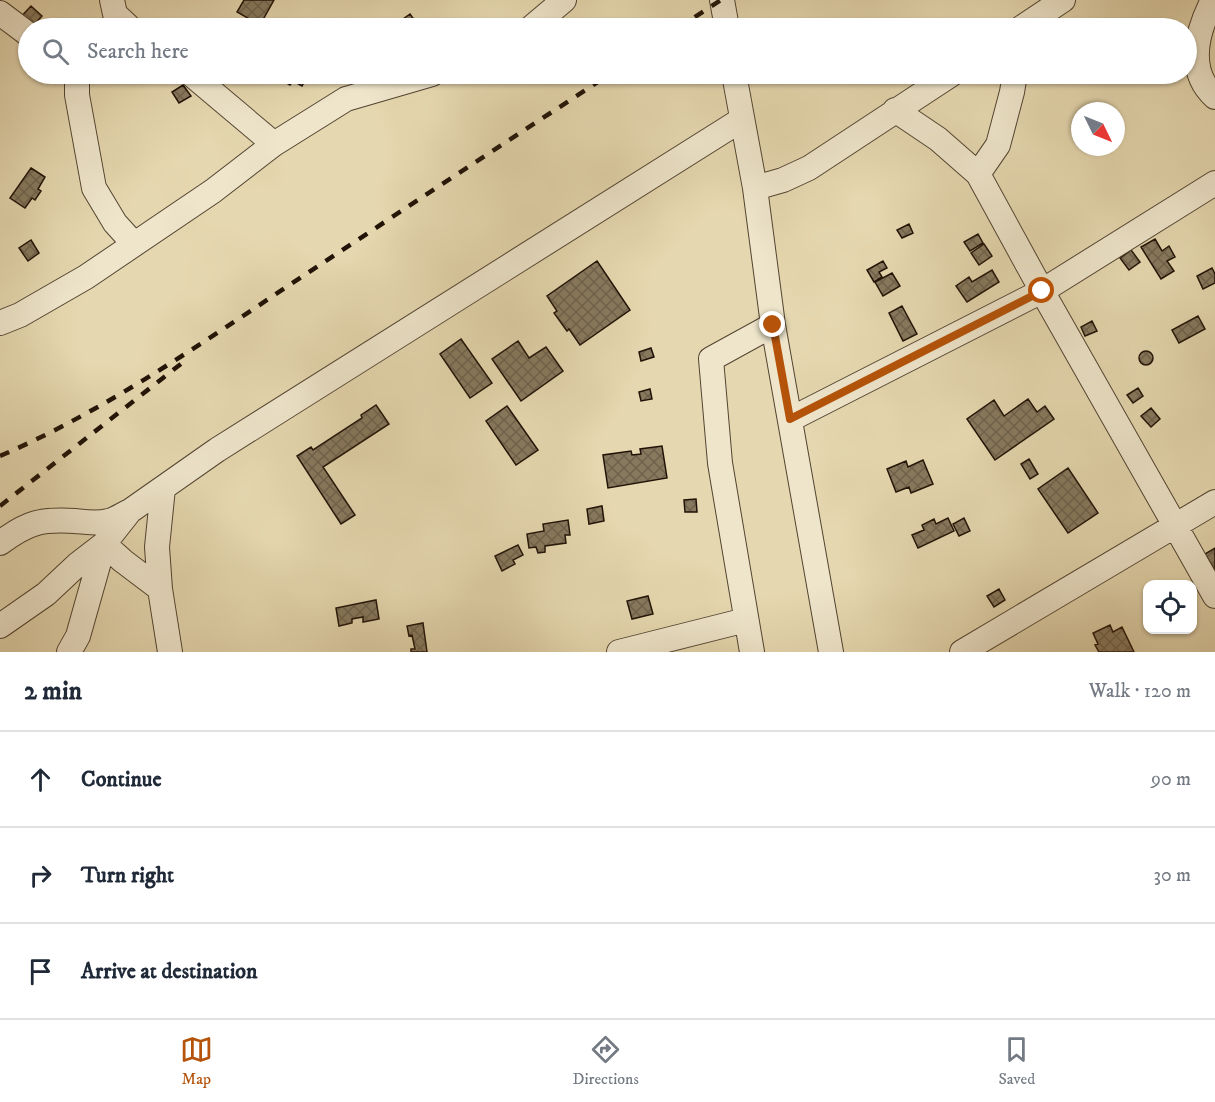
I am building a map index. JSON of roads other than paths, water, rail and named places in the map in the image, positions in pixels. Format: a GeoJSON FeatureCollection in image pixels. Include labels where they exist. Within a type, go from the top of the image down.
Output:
{"type":"FeatureCollection","features":[{"type":"Feature","properties":{"kind":"street"},"geometry":{"type":"LineString","coordinates":[[112,0],[115,14],[119,18]]}},
{"type":"Feature","properties":{"kind":"street"},"geometry":{"type":"LineString","coordinates":[[543,18],[564,0]]}},
{"type":"Feature","properties":{"kind":"street"},"geometry":{"type":"LineString","coordinates":[[722,0],[725,18]]}},
{"type":"Feature","properties":{"kind":"street"},"geometry":{"type":"LineString","coordinates":[[1037,18],[1063,0]]}},
{"type":"Feature","properties":{"kind":"street"},"geometry":{"type":"LineString","coordinates":[[1197,45],[1212,0]]}},
{"type":"Feature","properties":{"kind":"street"},"geometry":{"type":"LineString","coordinates":[[0,13],[18,26]]}},
{"type":"Feature","properties":{"kind":"street"},"geometry":{"type":"LineString","coordinates":[[1197,69],[1215,97]]}},
{"type":"Feature","properties":{"kind":"street"},"geometry":{"type":"LineString","coordinates":[[77,84],[94,188],[115,223],[134,244]]}},
{"type":"Feature","properties":{"kind":"street"},"geometry":{"type":"LineString","coordinates":[[204,84],[274,144]]}},
{"type":"Feature","properties":{"kind":"street"},"geometry":{"type":"LineString","coordinates":[[0,324],[86,277],[213,191],[274,144],[366,84]]}},
{"type":"Feature","properties":{"kind":"street"},"geometry":{"type":"LineString","coordinates":[[346,99],[398,84]]}},
{"type":"Feature","properties":{"kind":"street"},"geometry":{"type":"LineString","coordinates":[[736,84],[755,188],[773,325],[831,652]]}},
{"type":"Feature","properties":{"kind":"street"},"geometry":{"type":"LineString","coordinates":[[755,188],[783,180],[809,168],[937,84]]}},
{"type":"Feature","properties":{"kind":"street"},"geometry":{"type":"LineString","coordinates":[[978,174],[998,145],[1013,84]]}},
{"type":"Feature","properties":{"kind":"street"},"geometry":{"type":"LineString","coordinates":[[895,111],[938,140],[978,174],[1174,527],[1215,596]]}},
{"type":"Feature","properties":{"kind":"street"},"geometry":{"type":"LineString","coordinates":[[0,543],[18,529],[50,519],[108,521],[130,511],[217,450],[741,120]]}},
{"type":"Feature","properties":{"kind":"street"},"geometry":{"type":"LineString","coordinates":[[790,419],[1042,291],[1215,183]]}},
{"type":"Feature","properties":{"kind":"street"},"geometry":{"type":"LineString","coordinates":[[752,652],[720,463],[711,359],[773,325]]}},
{"type":"Feature","properties":{"kind":"street"},"geometry":{"type":"LineString","coordinates":[[163,489],[157,547],[160,589],[170,652]]}},
{"type":"Feature","properties":{"kind":"street"},"geometry":{"type":"LineString","coordinates":[[962,652],[1215,502]]}},
{"type":"Feature","properties":{"kind":"street"},"geometry":{"type":"LineString","coordinates":[[0,626],[46,594],[78,564],[104,544],[130,511]]}},
{"type":"Feature","properties":{"kind":"street"},"geometry":{"type":"LineString","coordinates":[[104,544],[160,589]]}},
{"type":"Feature","properties":{"kind":"street"},"geometry":{"type":"LineString","coordinates":[[69,652],[78,636],[104,544]]}},
{"type":"Feature","properties":{"kind":"street"},"geometry":{"type":"LineString","coordinates":[[619,652],[746,621]]}},
{"type":"Feature","properties":{"kind":"railway"},"geometry":{"type":"LineString","coordinates":[[693,18],[721,0]]}},
{"type":"Feature","properties":{"kind":"railway"},"geometry":{"type":"LineString","coordinates":[[0,456],[38,439],[148,377],[595,84]]}},
{"type":"Feature","properties":{"kind":"railway"},"geometry":{"type":"LineString","coordinates":[[0,506],[182,363]]}}]}
